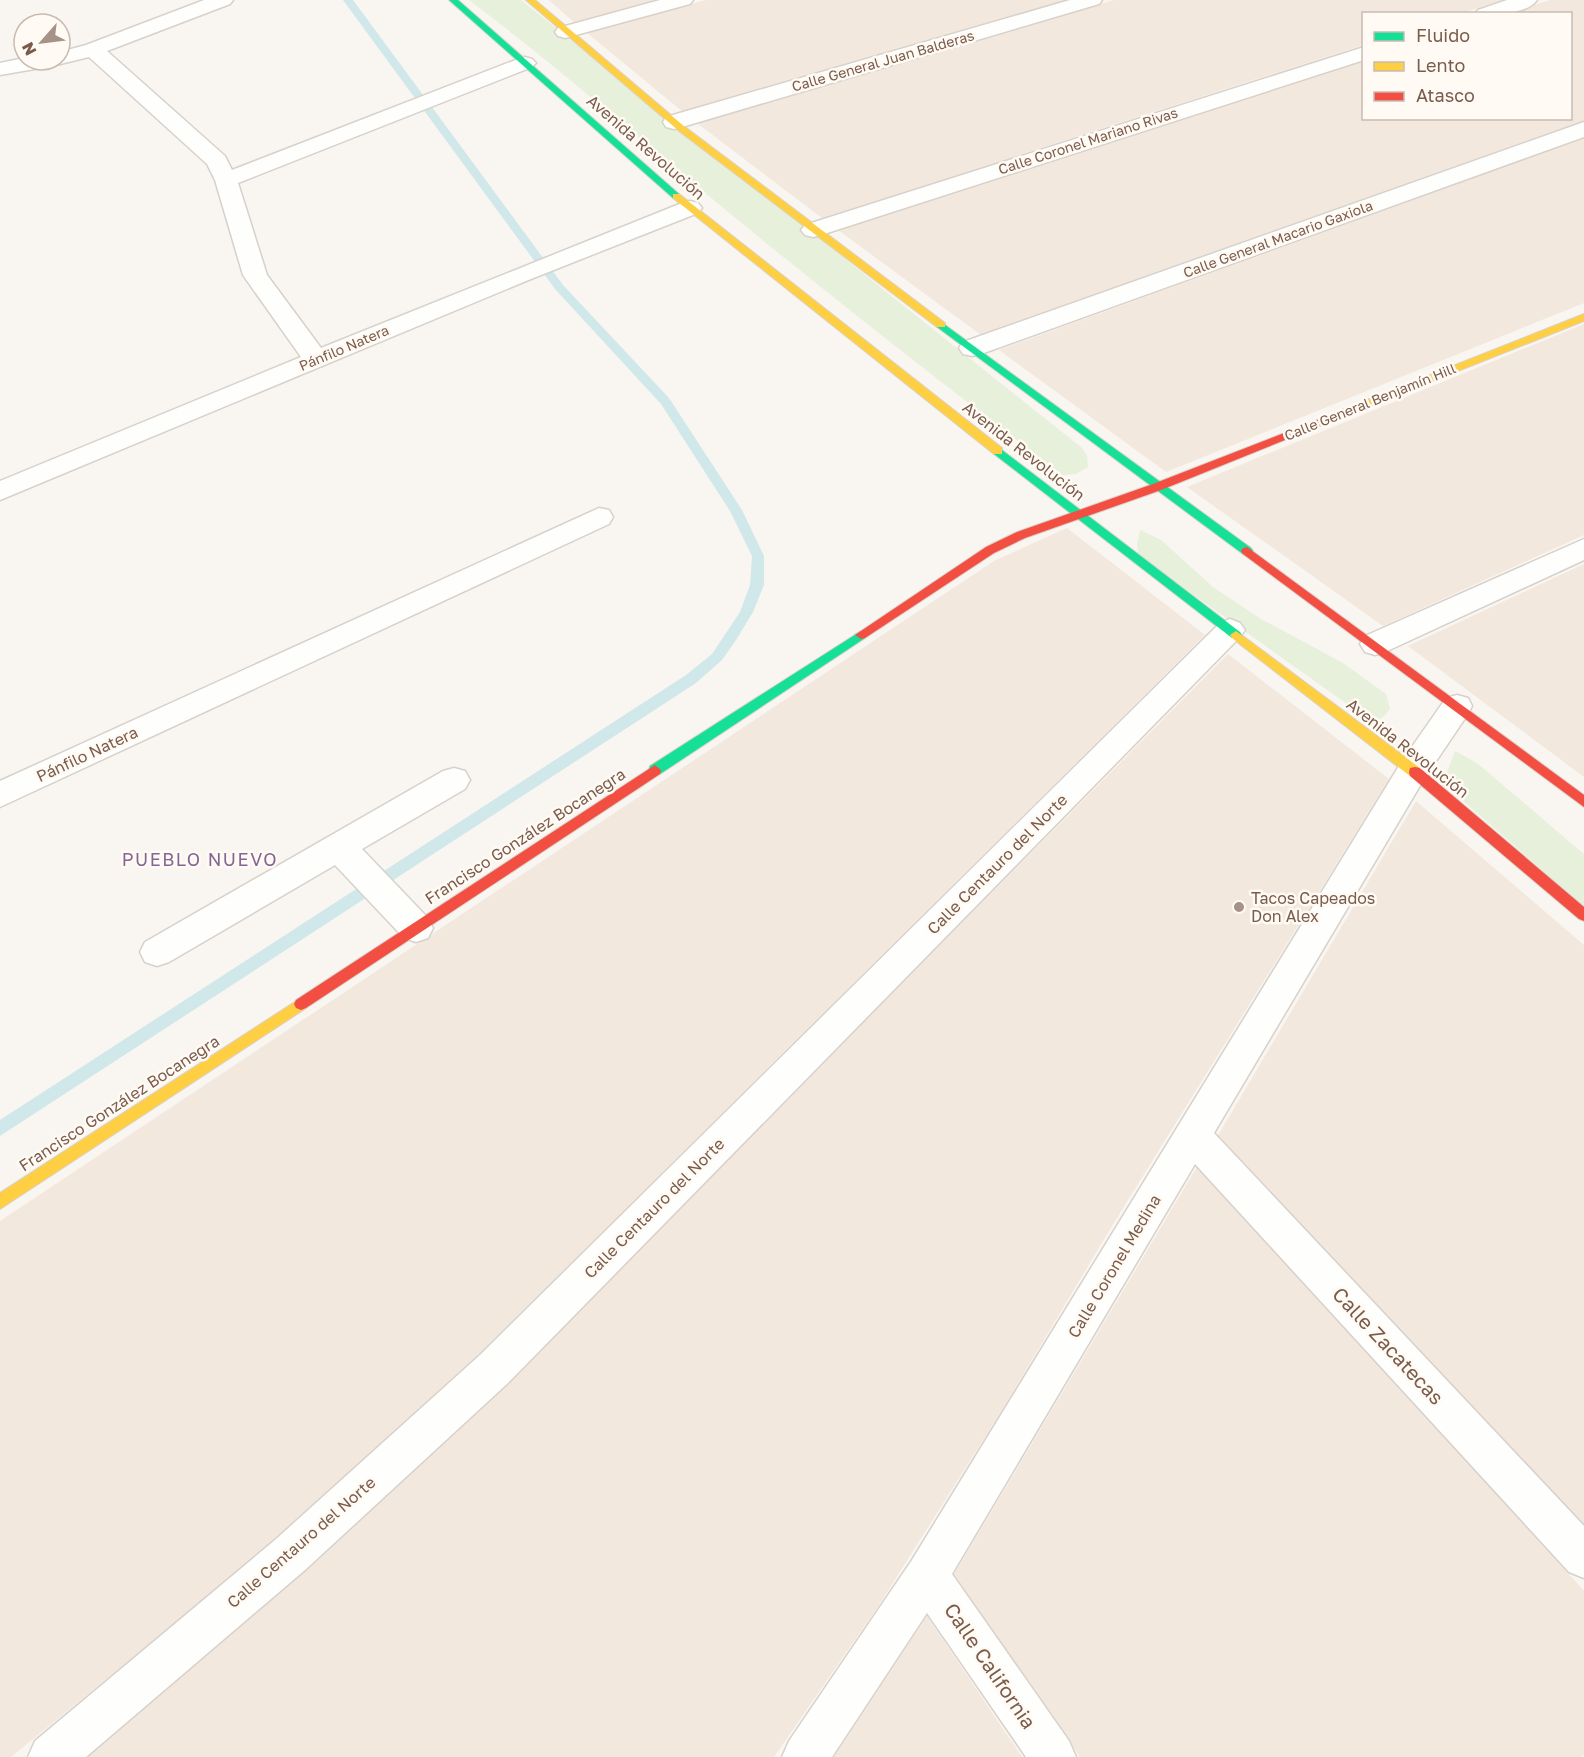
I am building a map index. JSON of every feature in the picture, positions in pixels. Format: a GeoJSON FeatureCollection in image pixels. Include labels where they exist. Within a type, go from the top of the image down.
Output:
{"type":"FeatureCollection","features":[{"type":"Feature","properties":{"kind":"street"},"geometry":{"type":"LineString","coordinates":[[72,55],[93,49],[197,4],[223,0]]}},
{"type":"Feature","properties":{"kind":"street","name":"Avenida Revolución"},"geometry":{"type":"LineString","coordinates":[[453,0],[690,208],[1077,513],[1413,770],[1584,915]]}},
{"type":"Feature","properties":{"kind":"street"},"geometry":{"type":"LineString","coordinates":[[530,0],[674,122],[813,230],[1157,486],[1375,644],[1584,802]]}},
{"type":"Feature","properties":{"kind":"street"},"geometry":{"type":"LineString","coordinates":[[565,32],[683,0]]}},
{"type":"Feature","properties":{"kind":"street","name":"Calle General Juan Balderas"},"geometry":{"type":"LineString","coordinates":[[674,122],[1092,0]]}},
{"type":"Feature","properties":{"kind":"street"},"geometry":{"type":"LineString","coordinates":[[1491,12],[1527,0]]}},
{"type":"Feature","properties":{"kind":"street"},"geometry":{"type":"LineString","coordinates":[[93,49],[217,161],[226,180],[255,275],[316,360]]}},
{"type":"Feature","properties":{"kind":"street","name":"Calle Coronel Mariano Rivas"},"geometry":{"type":"LineString","coordinates":[[813,230],[1362,54]]}},
{"type":"Feature","properties":{"kind":"street"},"geometry":{"type":"LineString","coordinates":[[226,180],[525,63]]}},
{"type":"Feature","properties":{"kind":"street","name":"Calle General Macario Gaxiola"},"geometry":{"type":"LineString","coordinates":[[972,348],[1584,129]]}},
{"type":"Feature","properties":{"kind":"street","name":"Pánfilo Natera"},"geometry":{"type":"LineString","coordinates":[[0,491],[522,274],[690,208]]}},
{"type":"Feature","properties":{"kind":"street","name":"Calle General Benjamín Hill"},"geometry":{"type":"LineString","coordinates":[[1077,513],[1157,486],[1584,317]]}},
{"type":"Feature","properties":{"kind":"street","name":"Francisco González Bocanegra"},"geometry":{"type":"LineString","coordinates":[[0,1202],[990,550],[1077,513]]}},
{"type":"Feature","properties":{"kind":"street","name":"Pánfilo Natera"},"geometry":{"type":"LineString","coordinates":[[0,795],[599,516]]}},
{"type":"Feature","properties":{"kind":"street"},"geometry":{"type":"LineString","coordinates":[[1375,644],[1584,549]]}},
{"type":"Feature","properties":{"kind":"street","name":"Calle Centauro del Norte"},"geometry":{"type":"LineString","coordinates":[[51,1757],[290,1555],[494,1369],[1230,630]]}},
{"type":"Feature","properties":{"kind":"street","name":"Calle Coronel Medina"},"geometry":{"type":"LineString","coordinates":[[805,1757],[927,1575],[1413,770],[1457,706]]}},
{"type":"Feature","properties":{"kind":"street"},"geometry":{"type":"LineString","coordinates":[[157,952],[454,780]]}},
{"type":"Feature","properties":{"kind":"street"},"geometry":{"type":"LineString","coordinates":[[338,846],[416,928]]}},
{"type":"Feature","properties":{"kind":"street","name":"Calle Zacatecas"},"geometry":{"type":"LineString","coordinates":[[1192,1136],[1584,1557]]}},
{"type":"Feature","properties":{"kind":"street","name":"Calle California"},"geometry":{"type":"LineString","coordinates":[[927,1575],[1053,1757]]}},
{"type":"Feature","properties":{"kind":"shaded area"},"geometry":{"type":"Polygon","coordinates":[[[549,0],[660,0],[575,23],[549,0]]]}},
{"type":"Feature","properties":{"kind":"shaded area"},"geometry":{"type":"Polygon","coordinates":[[[706,0],[1070,0],[683,112],[586,32],[706,0]]]}},
{"type":"Feature","properties":{"kind":"shaded area"},"geometry":{"type":"Polygon","coordinates":[[[1114,0],[1504,0],[1465,12],[1362,12],[1362,45],[822,218],[697,123],[1114,0]]]}},
{"type":"Feature","properties":{"kind":"shaded area"},"geometry":{"type":"Polygon","coordinates":[[[1550,0],[1584,0],[1584,121],[981,335],[838,230],[1362,60],[1362,120],[1572,120],[1572,12],[1511,12],[1550,0]]]}},
{"type":"Feature","properties":{"kind":"shaded area"},"geometry":{"type":"Polygon","coordinates":[[[1584,138],[1584,303],[1166,472],[999,350],[1584,138]]]}},
{"type":"Feature","properties":{"kind":"shaded area"},"geometry":{"type":"Polygon","coordinates":[[[1584,324],[1584,535],[1383,626],[1187,487],[1584,324]]]}},
{"type":"Feature","properties":{"kind":"shaded area"},"geometry":{"type":"Polygon","coordinates":[[[1067,528],[1205,635],[464,1369],[249,1562],[11,1757],[0,1757],[0,1221],[994,561],[1067,528]]]}},
{"type":"Feature","properties":{"kind":"shaded area"},"geometry":{"type":"Polygon","coordinates":[[[1584,564],[1584,777],[1408,646],[1584,564]]]}},
{"type":"Feature","properties":{"kind":"shaded area"},"geometry":{"type":"Polygon","coordinates":[[[1228,654],[1389,779],[1115,1221],[1002,1410],[877,1608],[774,1757],[85,1757],[336,1542],[494,1395],[1228,654]]]}},
{"type":"Feature","properties":{"kind":"shaded area"},"geometry":{"type":"Polygon","coordinates":[[[1416,801],[1584,945],[1584,1529],[1217,1137],[1416,801]]]}},
{"type":"Feature","properties":{"kind":"shaded area"},"geometry":{"type":"Polygon","coordinates":[[[1198,1165],[1584,1591],[1584,1754],[1581,1757],[1080,1757],[953,1576],[1198,1165]]]}},
{"type":"Feature","properties":{"kind":"shaded area"},"geometry":{"type":"Polygon","coordinates":[[[927,1616],[1022,1757],[834,1757],[927,1616]]]}},
{"type":"Feature","properties":{"kind":"green space"},"geometry":{"type":"Polygon","coordinates":[[[469,0],[521,0],[1082,448],[1087,456],[1088,467],[1076,474],[1063,475],[837,300],[558,70],[469,0]]]}},
{"type":"Feature","properties":{"kind":"green space"},"geometry":{"type":"Polygon","coordinates":[[[1140,530],[1161,540],[1213,587],[1261,619],[1343,663],[1386,694],[1390,709],[1382,718],[1371,721],[1139,556],[1137,545],[1140,530]]]}},
{"type":"Feature","properties":{"kind":"green space"},"geometry":{"type":"Polygon","coordinates":[[[1455,751],[1477,763],[1584,854],[1584,906],[1454,793],[1446,776],[1455,751]]]}},
{"type":"Feature","properties":{"kind":"waterway"},"geometry":{"type":"LineString","coordinates":[[0,1129],[691,679],[717,657],[746,612],[757,585],[758,556],[736,510],[665,401],[559,287],[348,0]]}},
{"type":"Feature","properties":{"kind":"traffic: fast"},"geometry":{"type":"LineString","coordinates":[[453,0],[676,196]]}},
{"type":"Feature","properties":{"kind":"traffic: fast"},"geometry":{"type":"LineString","coordinates":[[941,325],[1247,551]]}},
{"type":"Feature","properties":{"kind":"traffic: fast"},"geometry":{"type":"LineString","coordinates":[[998,451],[1236,635]]}},
{"type":"Feature","properties":{"kind":"traffic: fast"},"geometry":{"type":"LineString","coordinates":[[655,770],[861,635]]}},
{"type":"Feature","properties":{"kind":"traffic: slow"},"geometry":{"type":"LineString","coordinates":[[530,0],[682,129],[941,325]]}},
{"type":"Feature","properties":{"kind":"traffic: slow"},"geometry":{"type":"LineString","coordinates":[[676,196],[998,451]]}},
{"type":"Feature","properties":{"kind":"traffic: slow"},"geometry":{"type":"LineString","coordinates":[[1333,417],[1584,317]]}},
{"type":"Feature","properties":{"kind":"traffic: slow"},"geometry":{"type":"LineString","coordinates":[[1236,635],[1415,772]]}},
{"type":"Feature","properties":{"kind":"traffic: slow"},"geometry":{"type":"LineString","coordinates":[[0,1202],[301,1004]]}},
{"type":"Feature","properties":{"kind":"traffic: jam"},"geometry":{"type":"LineString","coordinates":[[861,635],[990,550],[1021,535],[1157,487],[1333,417]]}},
{"type":"Feature","properties":{"kind":"traffic: jam"},"geometry":{"type":"LineString","coordinates":[[1247,551],[1584,802]]}},
{"type":"Feature","properties":{"kind":"traffic: jam"},"geometry":{"type":"LineString","coordinates":[[301,1004],[655,770]]}},
{"type":"Feature","properties":{"kind":"traffic: jam"},"geometry":{"type":"LineString","coordinates":[[1415,772],[1584,915]]}},
{"type":"Feature","properties":{"kind":"place","name":"Tacos Capeados Don Alex"},"geometry":{"type":"Point","coordinates":[1239,907]}},
{"type":"Feature","properties":{"kind":"district","name":"PUEBLO NUEVO"},"geometry":{"type":"Point","coordinates":[200,860]}}]}
